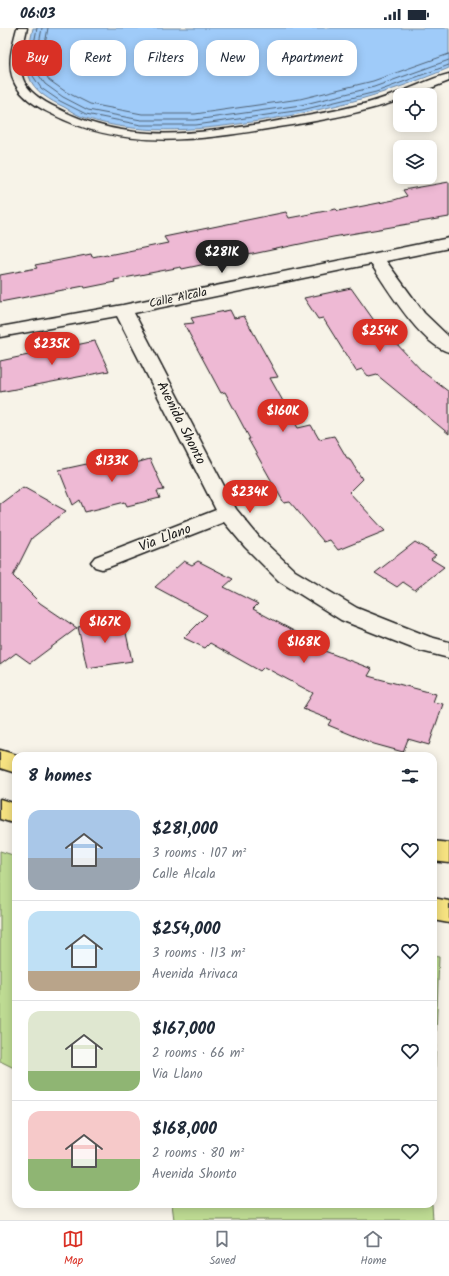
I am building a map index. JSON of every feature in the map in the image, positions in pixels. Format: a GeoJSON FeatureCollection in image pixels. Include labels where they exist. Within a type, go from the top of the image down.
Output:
{"type":"FeatureCollection","features":[{"type":"Feature","properties":{"kind":"main road"},"geometry":{"type":"LineString","coordinates":[[0,759],[12,763]]}},
{"type":"Feature","properties":{"kind":"main road"},"geometry":{"type":"LineString","coordinates":[[0,809],[12,813]]}},
{"type":"Feature","properties":{"kind":"main road"},"geometry":{"type":"LineString","coordinates":[[437,852],[449,853]]}},
{"type":"Feature","properties":{"kind":"main road"},"geometry":{"type":"LineString","coordinates":[[437,910],[449,912]]}},
{"type":"Feature","properties":{"kind":"street","name":"Calle Alcala"},"geometry":{"type":"LineString","coordinates":[[0,332],[122,310],[449,243]]}},
{"type":"Feature","properties":{"kind":"street"},"geometry":{"type":"LineString","coordinates":[[375,257],[405,303],[437,337],[449,346]]}},
{"type":"Feature","properties":{"kind":"street","name":"Avenida Shonto"},"geometry":{"type":"LineString","coordinates":[[122,310],[228,513],[252,542],[287,576],[342,611],[424,644],[449,650]]}},
{"type":"Feature","properties":{"kind":"street","name":"Via Llano"},"geometry":{"type":"LineString","coordinates":[[102,562],[228,513]]}},
{"type":"Feature","properties":{"kind":"lane"},"geometry":{"type":"LineString","coordinates":[[22,28],[15,66],[18,78],[24,89],[37,101],[54,112],[73,121],[100,130],[156,136],[196,135],[245,130],[350,110],[393,98]]}},
{"type":"Feature","properties":{"kind":"lane"},"geometry":{"type":"LineString","coordinates":[[422,88],[449,78]]}},
{"type":"Feature","properties":{"kind":"green space"},"geometry":{"type":"Polygon","coordinates":[[[0,851],[12,855],[12,1067],[0,1061],[0,851]]]}},
{"type":"Feature","properties":{"kind":"green space"},"geometry":{"type":"Polygon","coordinates":[[[437,957],[439,957],[437,1010],[437,957]]]}},
{"type":"Feature","properties":{"kind":"green space"},"geometry":{"type":"Polygon","coordinates":[[[172,1208],[432,1208],[433,1220],[174,1220],[172,1208]]]}},
{"type":"Feature","properties":{"kind":"water"},"geometry":{"type":"Polygon","coordinates":[[[33,28],[449,28],[449,68],[399,87],[323,109],[271,119],[205,128],[165,130],[145,129],[105,123],[77,115],[43,95],[34,86],[29,76],[62,76],[62,40],[30,40],[33,28]]]}},
{"type":"Feature","properties":{"kind":"building"},"geometry":{"type":"Polygon","coordinates":[[[449,182],[449,217],[333,237],[182,269],[181,267],[114,280],[115,282],[85,288],[84,286],[0,302],[0,275],[37,268],[35,265],[91,254],[92,257],[108,255],[168,243],[164,237],[286,212],[289,218],[336,209],[338,211],[394,200],[407,196],[403,190],[449,182]]]}},
{"type":"Feature","properties":{"kind":"building"},"geometry":{"type":"Polygon","coordinates":[[[351,288],[390,343],[394,341],[423,372],[449,392],[449,434],[377,375],[369,377],[362,369],[356,371],[323,318],[318,319],[304,298],[351,288]]]}},
{"type":"Feature","properties":{"kind":"building"},"geometry":{"type":"Polygon","coordinates":[[[230,310],[234,318],[244,316],[278,377],[270,378],[298,428],[311,425],[319,439],[334,436],[362,479],[349,492],[385,531],[338,550],[330,540],[324,542],[290,502],[284,503],[248,439],[250,439],[225,392],[221,393],[184,324],[194,323],[191,318],[230,310]]]}},
{"type":"Feature","properties":{"kind":"building"},"geometry":{"type":"Polygon","coordinates":[[[95,341],[109,371],[0,392],[0,361],[95,341]]]}},
{"type":"Feature","properties":{"kind":"building"},"geometry":{"type":"Polygon","coordinates":[[[128,455],[132,464],[150,459],[164,490],[157,491],[160,498],[127,506],[125,502],[85,512],[80,500],[73,505],[59,470],[128,455]]]}},
{"type":"Feature","properties":{"kind":"building"},"geometry":{"type":"Polygon","coordinates":[[[23,487],[66,511],[32,538],[13,576],[40,603],[77,628],[30,663],[16,653],[0,665],[0,504],[23,487]]]}},
{"type":"Feature","properties":{"kind":"building"},"geometry":{"type":"Polygon","coordinates":[[[415,542],[436,555],[431,559],[444,567],[415,590],[403,582],[397,587],[375,573],[415,542]]]}},
{"type":"Feature","properties":{"kind":"building"},"geometry":{"type":"Polygon","coordinates":[[[184,561],[192,565],[198,561],[233,579],[224,587],[258,604],[253,609],[305,637],[301,642],[372,669],[368,676],[436,694],[433,702],[443,704],[429,745],[408,739],[403,752],[374,744],[328,725],[331,720],[303,709],[313,693],[264,667],[260,671],[210,643],[205,648],[184,638],[207,615],[155,587],[184,561]]]}},
{"type":"Feature","properties":{"kind":"building"},"geometry":{"type":"Polygon","coordinates":[[[123,619],[132,661],[87,668],[78,627],[123,619]]]}}]}
